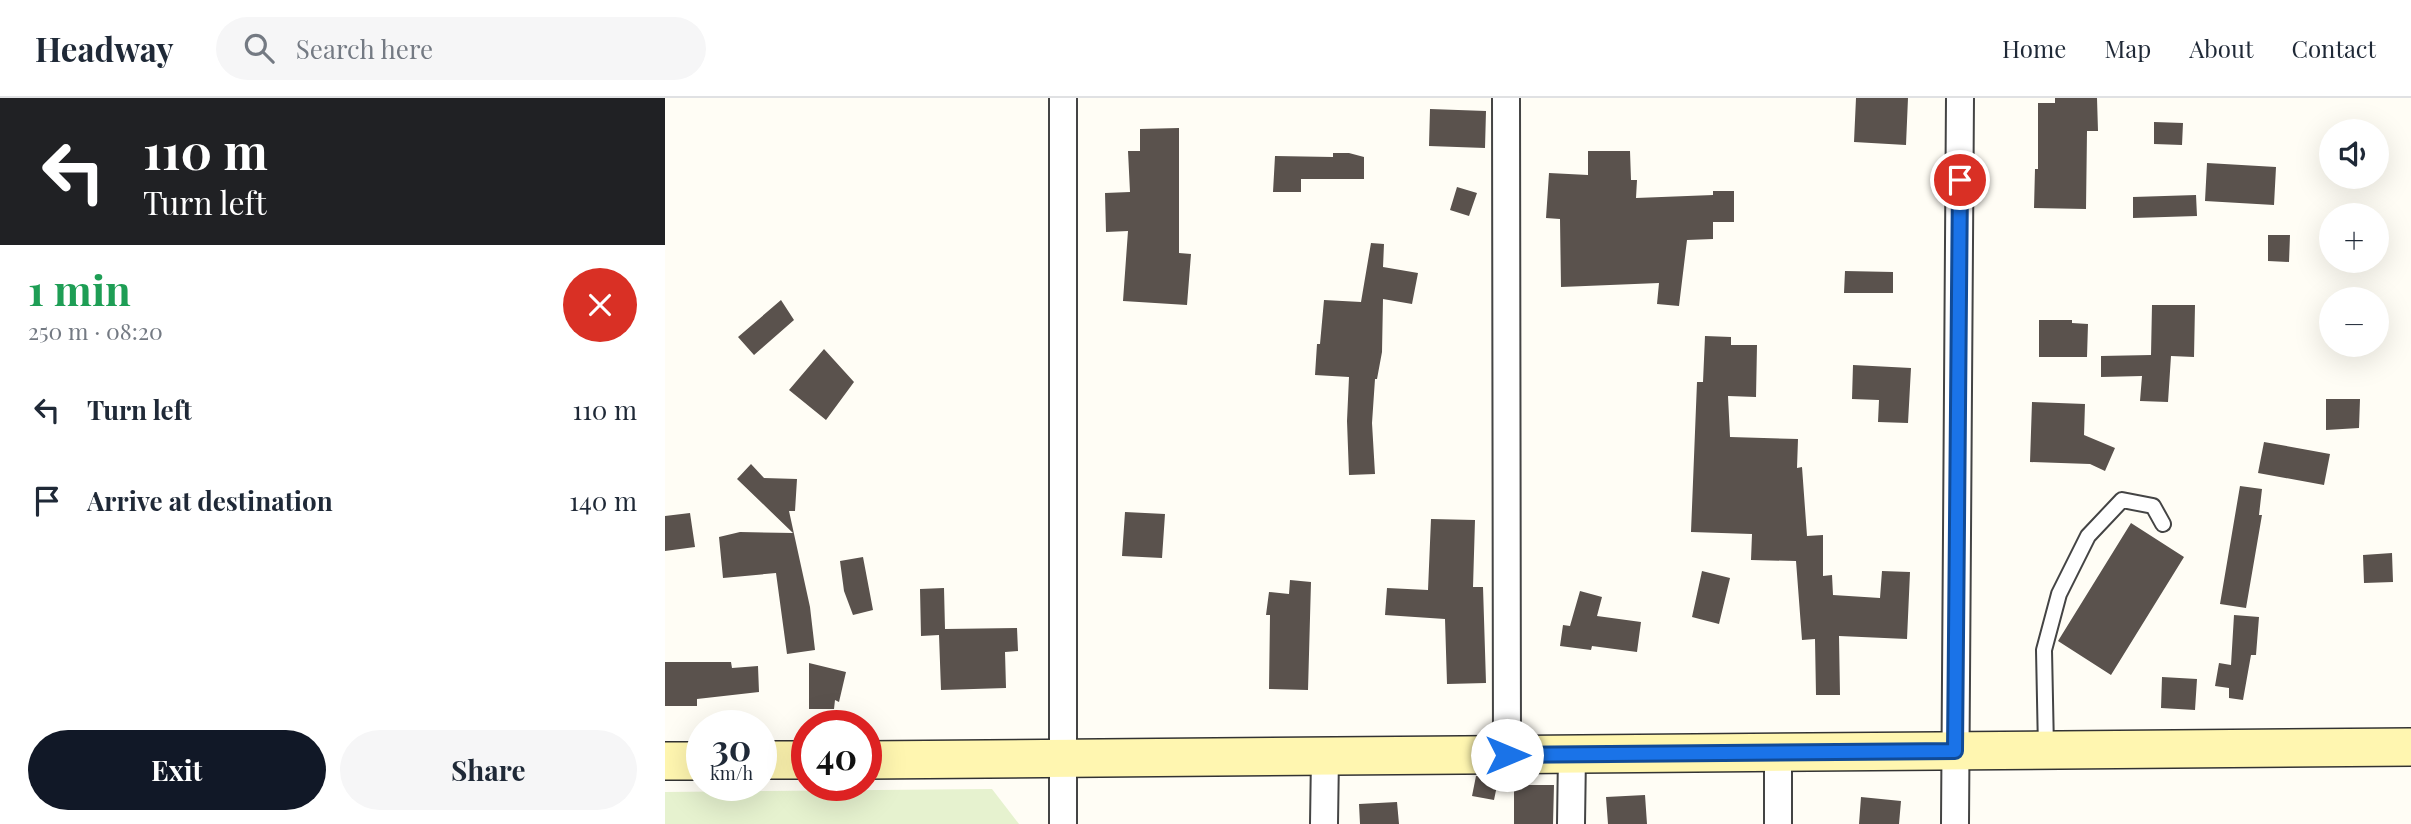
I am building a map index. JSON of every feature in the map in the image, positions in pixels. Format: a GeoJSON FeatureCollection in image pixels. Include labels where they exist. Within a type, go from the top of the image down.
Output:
{"type":"FeatureCollection","features":[{"type":"Feature","properties":{"kind":"street"},"geometry":{"type":"LineString","coordinates":[[1063,98],[1063,824]]}},
{"type":"Feature","properties":{"kind":"street"},"geometry":{"type":"LineString","coordinates":[[1506,98],[1507,755]]}},
{"type":"Feature","properties":{"kind":"street"},"geometry":{"type":"LineString","coordinates":[[1955,824],[1960,98]]}},
{"type":"Feature","properties":{"kind":"street"},"geometry":{"type":"LineString","coordinates":[[882,760],[2411,747]]}},
{"type":"Feature","properties":{"kind":"street"},"geometry":{"type":"LineString","coordinates":[[1778,752],[1778,824]]}},
{"type":"Feature","properties":{"kind":"street"},"geometry":{"type":"LineString","coordinates":[[1571,824],[1572,754]]}},
{"type":"Feature","properties":{"kind":"street"},"geometry":{"type":"LineString","coordinates":[[1324,824],[1325,756]]}},
{"type":"Feature","properties":{"kind":"street"},"geometry":{"type":"LineString","coordinates":[[665,761],[686,761]]}},
{"type":"Feature","properties":{"kind":"lane"},"geometry":{"type":"LineString","coordinates":[[2046,750],[2044,650],[2059,594],[2088,536],[2122,500],[2153,506],[2163,524]]}},
{"type":"Feature","properties":{"kind":"green space"},"geometry":{"type":"Polygon","coordinates":[[[992,789],[1019,824],[665,824],[665,792],[686,792],[686,801],[777,801],[777,791],[791,791],[791,801],[882,801],[882,790],[992,789]]]}},
{"type":"Feature","properties":{"kind":"building"},"geometry":{"type":"Polygon","coordinates":[[[1856,98],[1908,98],[1906,145],[1854,142],[1856,98]]]}},
{"type":"Feature","properties":{"kind":"building"},"geometry":{"type":"Polygon","coordinates":[[[2055,98],[2097,98],[2098,131],[2087,131],[2086,209],[2034,208],[2035,169],[2038,169],[2038,103],[2055,103],[2055,98]]]}},
{"type":"Feature","properties":{"kind":"building"},"geometry":{"type":"Polygon","coordinates":[[[1430,109],[1486,111],[1485,148],[1429,146],[1430,109]]]}},
{"type":"Feature","properties":{"kind":"building"},"geometry":{"type":"Polygon","coordinates":[[[2154,122],[2183,123],[2182,145],[2154,144],[2154,122]]]}},
{"type":"Feature","properties":{"kind":"building"},"geometry":{"type":"Polygon","coordinates":[[[1179,128],[1179,253],[1191,254],[1187,305],[1123,301],[1128,231],[1106,232],[1105,193],[1130,192],[1128,151],[1140,151],[1140,129],[1179,128]]]}},
{"type":"Feature","properties":{"kind":"building"},"geometry":{"type":"Polygon","coordinates":[[[1588,151],[1630,151],[1631,180],[1637,180],[1636,198],[1713,195],[1713,191],[1734,191],[1734,222],[1713,222],[1713,239],[1687,240],[1679,306],[1657,304],[1659,283],[1561,287],[1560,219],[1546,218],[1549,173],[1588,175],[1588,151]]]}},
{"type":"Feature","properties":{"kind":"building"},"geometry":{"type":"Polygon","coordinates":[[[1333,153],[1364,157],[1364,179],[1301,179],[1301,192],[1273,192],[1275,156],[1333,157],[1333,153]]]}},
{"type":"Feature","properties":{"kind":"building"},"geometry":{"type":"Polygon","coordinates":[[[2207,163],[2276,167],[2274,205],[2205,201],[2207,163]]]}},
{"type":"Feature","properties":{"kind":"building"},"geometry":{"type":"Polygon","coordinates":[[[1457,187],[1477,193],[1469,216],[1450,210],[1457,187]]]}},
{"type":"Feature","properties":{"kind":"building"},"geometry":{"type":"Polygon","coordinates":[[[2196,195],[2197,216],[2133,218],[2133,197],[2196,195]]]}},
{"type":"Feature","properties":{"kind":"building"},"geometry":{"type":"Polygon","coordinates":[[[2268,235],[2290,235],[2289,262],[2268,261],[2268,235]]]}},
{"type":"Feature","properties":{"kind":"building"},"geometry":{"type":"Polygon","coordinates":[[[1371,243],[1384,244],[1383,267],[1418,273],[1412,304],[1383,299],[1382,352],[1375,379],[1372,423],[1375,474],[1349,475],[1349,377],[1315,375],[1317,344],[1320,344],[1324,300],[1361,302],[1371,243]]]}},
{"type":"Feature","properties":{"kind":"building"},"geometry":{"type":"Polygon","coordinates":[[[1845,271],[1893,272],[1893,293],[1844,293],[1845,271]]]}},
{"type":"Feature","properties":{"kind":"building"},"geometry":{"type":"Polygon","coordinates":[[[781,300],[794,320],[754,355],[738,337],[781,300]]]}},
{"type":"Feature","properties":{"kind":"building"},"geometry":{"type":"Polygon","coordinates":[[[2152,305],[2195,305],[2194,357],[2171,356],[2168,402],[2140,401],[2142,376],[2101,377],[2101,356],[2151,355],[2152,305]]]}},
{"type":"Feature","properties":{"kind":"building"},"geometry":{"type":"Polygon","coordinates":[[[2039,320],[2072,320],[2072,323],[2088,324],[2087,357],[2039,357],[2039,320]]]}},
{"type":"Feature","properties":{"kind":"building"},"geometry":{"type":"Polygon","coordinates":[[[1705,336],[1731,337],[1731,345],[1757,345],[1756,397],[1728,396],[1730,437],[1798,439],[1797,468],[1802,467],[1807,536],[1823,535],[1823,576],[1832,575],[1833,595],[1880,598],[1882,571],[1910,572],[1907,639],[1839,636],[1840,695],[1816,695],[1815,639],[1802,640],[1796,561],[1751,560],[1752,534],[1691,532],[1697,382],[1703,382],[1705,336]]]}},
{"type":"Feature","properties":{"kind":"building"},"geometry":{"type":"Polygon","coordinates":[[[824,349],[854,382],[826,420],[789,390],[824,349]]]}},
{"type":"Feature","properties":{"kind":"building"},"geometry":{"type":"Polygon","coordinates":[[[1853,365],[1911,368],[1908,423],[1878,422],[1879,400],[1852,399],[1853,365]]]}},
{"type":"Feature","properties":{"kind":"building"},"geometry":{"type":"Polygon","coordinates":[[[2326,399],[2360,399],[2359,428],[2326,430],[2326,399]]]}},
{"type":"Feature","properties":{"kind":"building"},"geometry":{"type":"Polygon","coordinates":[[[2032,402],[2085,404],[2084,435],[2115,448],[2105,471],[2090,464],[2030,462],[2032,402]]]}},
{"type":"Feature","properties":{"kind":"building"},"geometry":{"type":"Polygon","coordinates":[[[2264,442],[2330,454],[2324,485],[2258,473],[2264,442]]]}},
{"type":"Feature","properties":{"kind":"building"},"geometry":{"type":"Polygon","coordinates":[[[751,464],[764,478],[797,479],[795,511],[789,511],[810,607],[815,650],[787,654],[776,573],[723,578],[719,537],[740,532],[793,533],[737,479],[751,464]]]}},
{"type":"Feature","properties":{"kind":"building"},"geometry":{"type":"Polygon","coordinates":[[[2240,486],[2262,489],[2259,515],[2262,515],[2246,608],[2220,604],[2240,486]]]}},
{"type":"Feature","properties":{"kind":"building"},"geometry":{"type":"Polygon","coordinates":[[[1125,512],[1165,514],[1162,558],[1122,556],[1125,512]]]}},
{"type":"Feature","properties":{"kind":"building"},"geometry":{"type":"Polygon","coordinates":[[[690,513],[695,547],[665,551],[665,516],[690,513]]]}},
{"type":"Feature","properties":{"kind":"building"},"geometry":{"type":"Polygon","coordinates":[[[1431,519],[1475,520],[1473,587],[1483,587],[1486,683],[1447,684],[1445,619],[1385,615],[1387,588],[1428,590],[1431,519]]]}},
{"type":"Feature","properties":{"kind":"building"},"geometry":{"type":"Polygon","coordinates":[[[2131,523],[2184,557],[2111,675],[2058,641],[2131,523]]]}},
{"type":"Feature","properties":{"kind":"building"},"geometry":{"type":"Polygon","coordinates":[[[2392,553],[2393,582],[2364,583],[2363,555],[2392,553]]]}},
{"type":"Feature","properties":{"kind":"building"},"geometry":{"type":"Polygon","coordinates":[[[863,557],[873,610],[853,615],[844,591],[840,561],[863,557]]]}},
{"type":"Feature","properties":{"kind":"building"},"geometry":{"type":"Polygon","coordinates":[[[1702,571],[1730,578],[1719,624],[1692,617],[1702,571]]]}},
{"type":"Feature","properties":{"kind":"building"},"geometry":{"type":"Polygon","coordinates":[[[1290,580],[1311,582],[1308,690],[1269,689],[1270,615],[1266,615],[1269,592],[1289,594],[1290,580]]]}},
{"type":"Feature","properties":{"kind":"building"},"geometry":{"type":"Polygon","coordinates":[[[944,588],[945,629],[1017,628],[1018,651],[1005,652],[1006,688],[941,690],[939,635],[921,636],[920,589],[944,588]]]}},
{"type":"Feature","properties":{"kind":"building"},"geometry":{"type":"Polygon","coordinates":[[[1580,591],[1602,597],[1597,616],[1641,622],[1637,652],[1592,646],[1591,650],[1560,646],[1563,625],[1570,626],[1580,591]]]}},
{"type":"Feature","properties":{"kind":"building"},"geometry":{"type":"Polygon","coordinates":[[[2234,615],[2259,617],[2256,655],[2251,655],[2243,700],[2229,698],[2229,688],[2215,686],[2219,663],[2231,665],[2234,615]]]}},
{"type":"Feature","properties":{"kind":"building"},"geometry":{"type":"Polygon","coordinates":[[[665,662],[731,662],[732,668],[758,666],[759,692],[697,699],[697,706],[665,706],[665,662]]]}},
{"type":"Feature","properties":{"kind":"building"},"geometry":{"type":"Polygon","coordinates":[[[809,663],[846,672],[839,702],[835,700],[834,709],[809,709],[809,663]]]}},
{"type":"Feature","properties":{"kind":"building"},"geometry":{"type":"Polygon","coordinates":[[[2162,677],[2197,679],[2195,710],[2161,708],[2162,677]]]}},
{"type":"Feature","properties":{"kind":"building"},"geometry":{"type":"Polygon","coordinates":[[[1476,776],[1499,776],[1494,800],[1472,796],[1476,776]]]}},
{"type":"Feature","properties":{"kind":"building"},"geometry":{"type":"Polygon","coordinates":[[[1514,785],[1554,785],[1553,824],[1514,824],[1514,785]]]}},
{"type":"Feature","properties":{"kind":"building"},"geometry":{"type":"Polygon","coordinates":[[[1645,795],[1647,824],[1608,824],[1606,797],[1645,795]]]}},
{"type":"Feature","properties":{"kind":"building"},"geometry":{"type":"Polygon","coordinates":[[[1861,797],[1901,801],[1899,824],[1859,824],[1861,797]]]}},
{"type":"Feature","properties":{"kind":"building"},"geometry":{"type":"Polygon","coordinates":[[[1397,802],[1399,824],[1360,824],[1359,804],[1397,802]]]}},
{"type":"Feature","properties":{"kind":"route"},"geometry":{"type":"LineString","coordinates":[[1507,755],[1955,751],[1960,180]]}}]}
